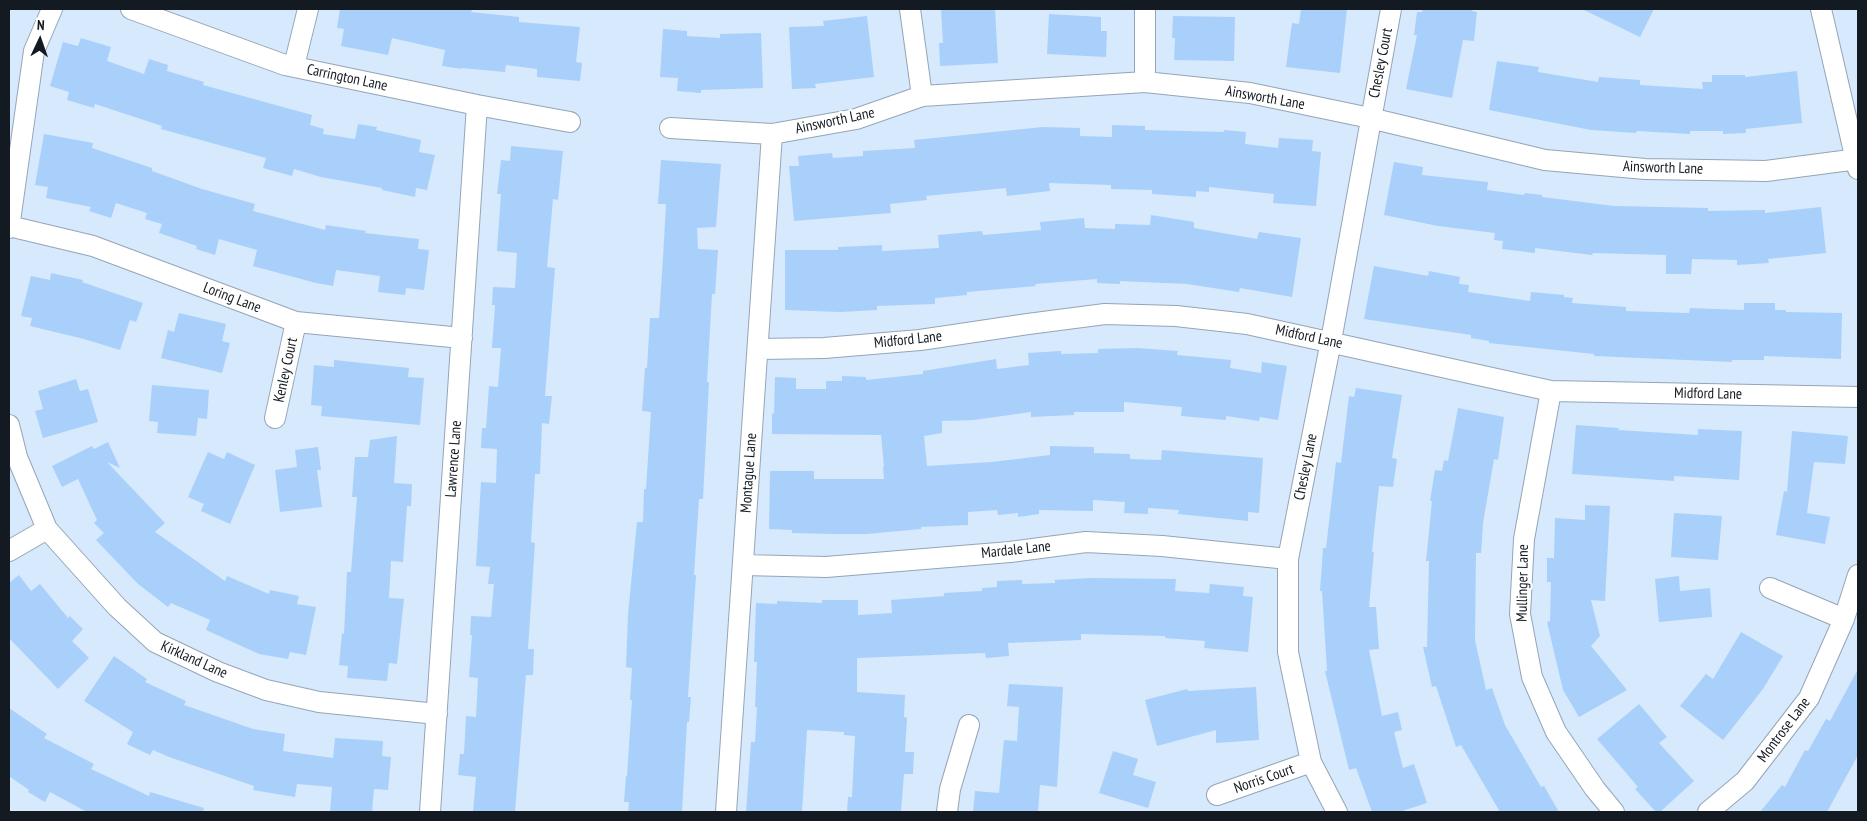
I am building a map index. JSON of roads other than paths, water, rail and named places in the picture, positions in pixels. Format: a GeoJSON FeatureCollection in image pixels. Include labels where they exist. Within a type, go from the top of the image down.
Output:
{"type":"FeatureCollection","features":[{"type":"Feature","properties":{"kind":"street"},"geometry":{"type":"LineString","coordinates":[[9,227],[34,51],[52,9]]}},
{"type":"Feature","properties":{"kind":"street","name":"Carrington Lane"},"geometry":{"type":"LineString","coordinates":[[131,9],[285,65],[477,105],[570,122]]}},
{"type":"Feature","properties":{"kind":"street"},"geometry":{"type":"LineString","coordinates":[[294,66],[308,9]]}},
{"type":"Feature","properties":{"kind":"street"},"geometry":{"type":"LineString","coordinates":[[910,9],[922,96]]}},
{"type":"Feature","properties":{"kind":"street"},"geometry":{"type":"LineString","coordinates":[[1145,9],[1145,82]]}},
{"type":"Feature","properties":{"kind":"street","name":"Chesley Court"},"geometry":{"type":"LineString","coordinates":[[1370,118],[1391,9]]}},
{"type":"Feature","properties":{"kind":"street"},"geometry":{"type":"LineString","coordinates":[[1821,9],[1858,162]]}},
{"type":"Feature","properties":{"kind":"street","name":"Ainsworth Lane"},"geometry":{"type":"LineString","coordinates":[[670,128],[772,134],[856,119],[922,96],[1145,82],[1250,93],[1370,118],[1545,160],[1645,169],[1766,171],[1858,162]]}},
{"type":"Feature","properties":{"kind":"street","name":"Lawrence Lane"},"geometry":{"type":"LineString","coordinates":[[430,812],[477,105]]}},
{"type":"Feature","properties":{"kind":"street","name":"Chesley Lane"},"geometry":{"type":"LineString","coordinates":[[1337,812],[1311,762],[1288,652],[1288,559],[1331,341],[1370,118]]}},
{"type":"Feature","properties":{"kind":"street","name":"Montague Lane"},"geometry":{"type":"LineString","coordinates":[[726,812],[772,134]]}},
{"type":"Feature","properties":{"kind":"street","name":"Loring Lane"},"geometry":{"type":"LineString","coordinates":[[9,227],[93,246],[296,322],[462,338]]}},
{"type":"Feature","properties":{"kind":"street","name":"Midford Lane"},"geometry":{"type":"LineString","coordinates":[[758,349],[824,348],[920,340],[1104,314],[1176,316],[1247,324],[1551,391],[1858,397]]}},
{"type":"Feature","properties":{"kind":"street","name":"Kenley Court"},"geometry":{"type":"LineString","coordinates":[[275,418],[296,322]]}},
{"type":"Feature","properties":{"kind":"street","name":"Mullinger Lane"},"geometry":{"type":"LineString","coordinates":[[1551,391],[1524,539],[1520,614],[1532,677],[1556,732],[1595,789],[1614,812]]}},
{"type":"Feature","properties":{"kind":"street","name":"Kirkland Lane"},"geometry":{"type":"LineString","coordinates":[[9,425],[17,457],[47,529],[117,607],[155,642],[218,672],[266,690],[319,702],[437,714]]}},
{"type":"Feature","properties":{"kind":"street"},"geometry":{"type":"LineString","coordinates":[[9,551],[47,529]]}},
{"type":"Feature","properties":{"kind":"street","name":"Mardale Lane"},"geometry":{"type":"LineString","coordinates":[[743,565],[826,567],[1010,552],[1086,542],[1162,546],[1288,559]]}},
{"type":"Feature","properties":{"kind":"street","name":"Montrose Lane"},"geometry":{"type":"LineString","coordinates":[[1708,812],[1745,781],[1809,698],[1844,619],[1858,575]]}},
{"type":"Feature","properties":{"kind":"street"},"geometry":{"type":"LineString","coordinates":[[1770,588],[1844,619]]}},
{"type":"Feature","properties":{"kind":"street"},"geometry":{"type":"LineString","coordinates":[[947,812],[950,789],[969,725]]}},
{"type":"Feature","properties":{"kind":"street","name":"Norris Court"},"geometry":{"type":"LineString","coordinates":[[1216,795],[1311,762]]}}]}
